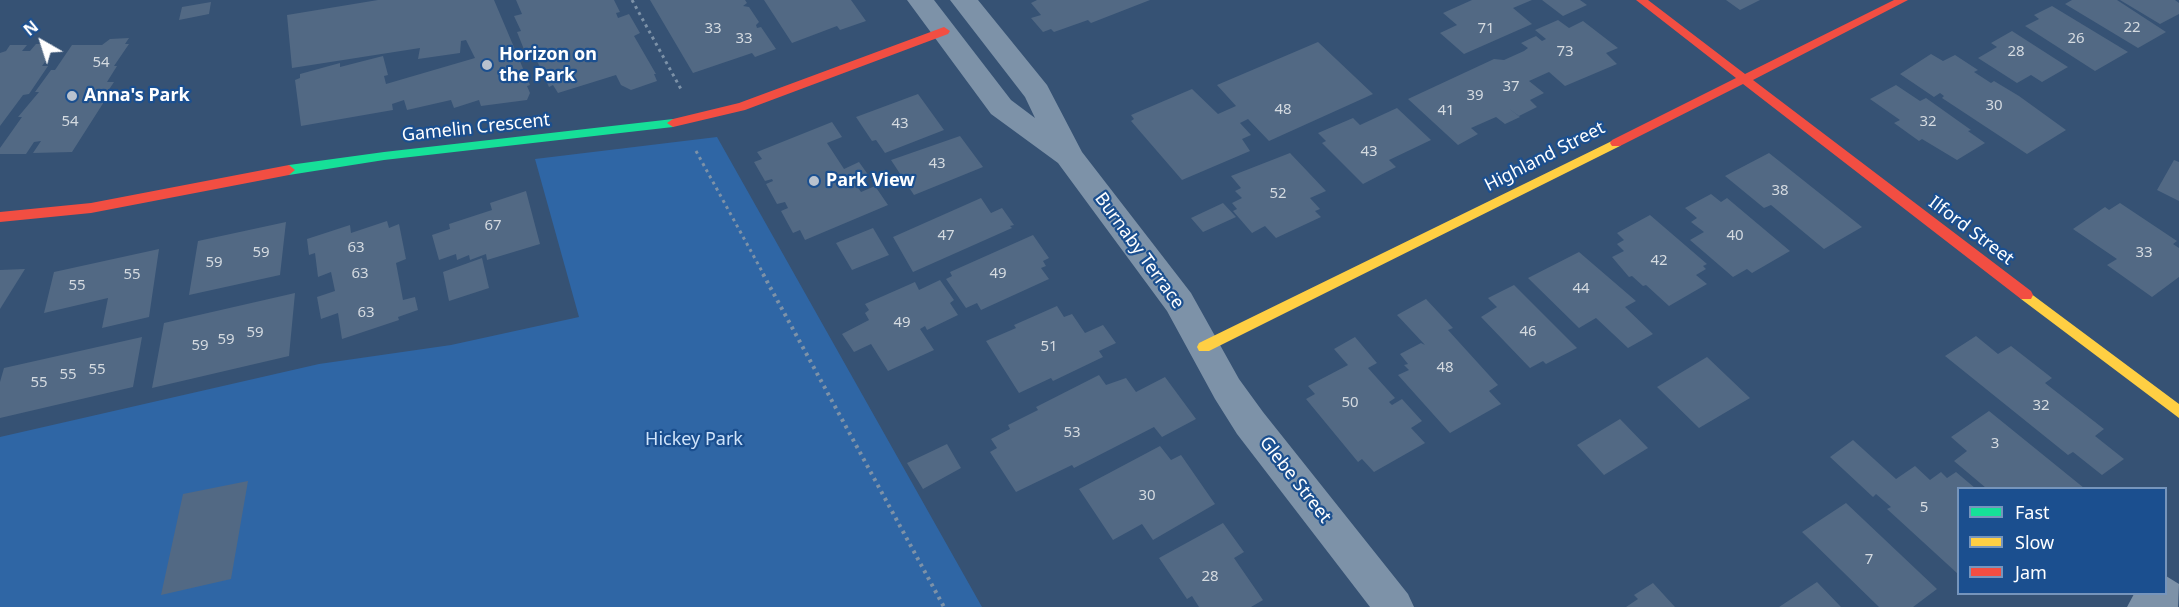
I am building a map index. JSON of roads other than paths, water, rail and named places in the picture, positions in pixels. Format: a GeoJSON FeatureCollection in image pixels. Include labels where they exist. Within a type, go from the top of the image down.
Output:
{"type":"FeatureCollection","features":[{"type":"Feature","properties":{"kind":"street","name":"Burnaby Terrace"},"geometry":{"type":"LineString","coordinates":[[920,0],[1001,107],[1070,158]]}},
{"type":"Feature","properties":{"kind":"street","name":"Burnaby Terrace"},"geometry":{"type":"LineString","coordinates":[[963,0],[1037,92],[1070,158],[1179,302],[1204,347]]}},
{"type":"Feature","properties":{"kind":"street","name":"Ilford Street"},"geometry":{"type":"LineString","coordinates":[[1641,0],[2179,412]]}},
{"type":"Feature","properties":{"kind":"street","name":"Highland Street"},"geometry":{"type":"LineString","coordinates":[[1204,347],[1903,0]]}},
{"type":"Feature","properties":{"kind":"street","name":"Gamelin Crescent"},"geometry":{"type":"LineString","coordinates":[[0,217],[91,208],[251,176],[384,156],[690,121],[741,107],[944,31]]}},
{"type":"Feature","properties":{"kind":"street","name":"Glebe Street"},"geometry":{"type":"LineString","coordinates":[[1204,347],[1227,389],[1250,423],[1394,607]]}},
{"type":"Feature","properties":{"kind":"street"},"geometry":{"type":"LineString","coordinates":[[2167,591],[2179,581]]}},
{"type":"Feature","properties":{"kind":"street"},"geometry":{"type":"LineString","coordinates":[[2147,607],[2162,595]]}},
{"type":"Feature","properties":{"kind":"place","name":"Horizon on the Park"},"geometry":{"type":"Point","coordinates":[487,65]}},
{"type":"Feature","properties":{"kind":"place","name":"Anna's Park"},"geometry":{"type":"Point","coordinates":[72,96]}},
{"type":"Feature","properties":{"kind":"place","name":"Park View"},"geometry":{"type":"Point","coordinates":[814,181]}},
{"type":"Feature","properties":{"kind":"park label","name":"Hickey Park"},"geometry":{"type":"Point","coordinates":[694,440]}}]}
